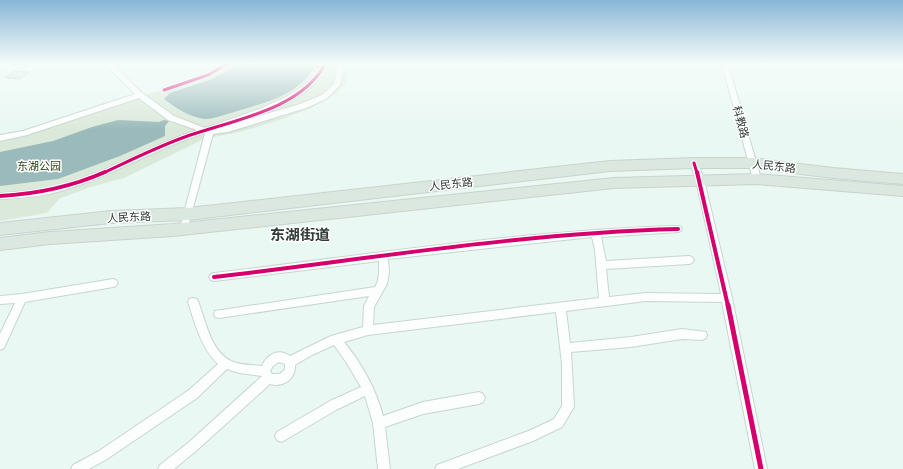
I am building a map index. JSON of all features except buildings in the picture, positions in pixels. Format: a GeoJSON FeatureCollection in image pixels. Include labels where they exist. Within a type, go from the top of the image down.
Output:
{"type":"FeatureCollection","features":[{"type":"Feature","properties":{"kind":"main road","name":"人民东路"},"geometry":{"type":"LineString","coordinates":[[0,229],[111,217],[188,214],[602,167],[694,163],[752,163],[833,173],[903,179]]}},
{"type":"Feature","properties":{"kind":"main road","name":"人民东路"},"geometry":{"type":"LineString","coordinates":[[0,244],[50,238],[184,228],[614,183],[757,179],[903,191]]}},
{"type":"Feature","properties":{"kind":"street"},"geometry":{"type":"LineString","coordinates":[[131,86],[140,95],[171,118],[207,131],[225,130],[303,106],[324,97],[336,86]]}},
{"type":"Feature","properties":{"kind":"street"},"geometry":{"type":"LineString","coordinates":[[0,196],[34,194],[77,183],[290,99],[309,86]]}},
{"type":"Feature","properties":{"kind":"street","name":"科教路"},"geometry":{"type":"LineString","coordinates":[[731,86],[757,179]]}},
{"type":"Feature","properties":{"kind":"street"},"geometry":{"type":"LineString","coordinates":[[0,138],[24,133],[140,95]]}},
{"type":"Feature","properties":{"kind":"street"},"geometry":{"type":"LineString","coordinates":[[184,228],[207,131]]}},
{"type":"Feature","properties":{"kind":"street"},"geometry":{"type":"LineString","coordinates":[[694,163],[700,180],[727,298],[761,469]]}},
{"type":"Feature","properties":{"kind":"street"},"geometry":{"type":"LineString","coordinates":[[214,277],[448,248],[630,230],[678,229]]}},
{"type":"Feature","properties":{"kind":"street"},"geometry":{"type":"LineString","coordinates":[[596,233],[600,250],[604,302]]}},
{"type":"Feature","properties":{"kind":"street"},"geometry":{"type":"LineString","coordinates":[[368,330],[369,306],[382,284],[384,272],[383,257]]}},
{"type":"Feature","properties":{"kind":"street"},"geometry":{"type":"LineString","coordinates":[[601,265],[689,260]]}},
{"type":"Feature","properties":{"kind":"street"},"geometry":{"type":"LineString","coordinates":[[0,300],[22,298],[113,283]]}},
{"type":"Feature","properties":{"kind":"street"},"geometry":{"type":"LineString","coordinates":[[219,314],[377,292]]}},
{"type":"Feature","properties":{"kind":"street"},"geometry":{"type":"LineString","coordinates":[[290,362],[301,355],[335,339],[368,330],[646,297],[727,298]]}},
{"type":"Feature","properties":{"kind":"street"},"geometry":{"type":"LineString","coordinates":[[0,345],[22,298]]}},
{"type":"Feature","properties":{"kind":"street"},"geometry":{"type":"LineString","coordinates":[[193,302],[213,350],[226,363],[267,375],[273,380],[283,378],[290,370],[290,362]]}},
{"type":"Feature","properties":{"kind":"street"},"geometry":{"type":"LineString","coordinates":[[441,469],[533,435],[558,423],[568,407],[566,348],[561,306]]}},
{"type":"Feature","properties":{"kind":"street"},"geometry":{"type":"LineString","coordinates":[[566,348],[631,342],[682,334],[702,334]]}},
{"type":"Feature","properties":{"kind":"street"},"geometry":{"type":"LineString","coordinates":[[335,339],[361,375],[368,389],[379,423],[384,469]]}},
{"type":"Feature","properties":{"kind":"street"},"geometry":{"type":"LineString","coordinates":[[164,469],[192,447],[267,375],[269,362],[278,357],[283,357],[290,362]]}},
{"type":"Feature","properties":{"kind":"street"},"geometry":{"type":"LineString","coordinates":[[77,469],[103,455],[193,394],[226,363]]}},
{"type":"Feature","properties":{"kind":"street"},"geometry":{"type":"LineString","coordinates":[[281,436],[334,405],[368,389]]}},
{"type":"Feature","properties":{"kind":"street"},"geometry":{"type":"LineString","coordinates":[[379,423],[423,408],[478,398]]}},
{"type":"Feature","properties":{"kind":"green space","name":"东湖公园"},"geometry":{"type":"Polygon","coordinates":[[[343,86],[334,95],[311,108],[277,121],[239,132],[204,139],[124,178],[90,187],[59,199],[47,213],[0,221],[0,135],[26,130],[169,87],[343,86]]]}},
{"type":"Feature","properties":{"kind":"water"},"geometry":{"type":"Polygon","coordinates":[[[191,86],[298,86],[270,101],[209,119],[199,118],[178,109],[164,99],[170,93],[191,86]]]}},
{"type":"Feature","properties":{"kind":"water"},"geometry":{"type":"Polygon","coordinates":[[[118,120],[169,121],[165,126],[165,136],[120,156],[58,179],[0,186],[0,152],[53,141],[92,127],[118,120]]]}},
{"type":"Feature","properties":{"kind":"cycle path"},"geometry":{"type":"LineString","coordinates":[[164,90],[176,86]]}},
{"type":"Feature","properties":{"kind":"cycle path"},"geometry":{"type":"LineString","coordinates":[[0,196],[43,192],[86,180],[169,143],[275,106],[301,92],[308,86]]}},
{"type":"Feature","properties":{"kind":"cycle path"},"geometry":{"type":"LineString","coordinates":[[694,163],[700,180],[725,291],[761,469]]}},
{"type":"Feature","properties":{"kind":"cycle path"},"geometry":{"type":"LineString","coordinates":[[214,277],[497,243],[610,232],[678,229]]}},
{"type":"Feature","properties":{"kind":"district","name":"东湖街道"},"geometry":{"type":"Point","coordinates":[300,235]}}]}
